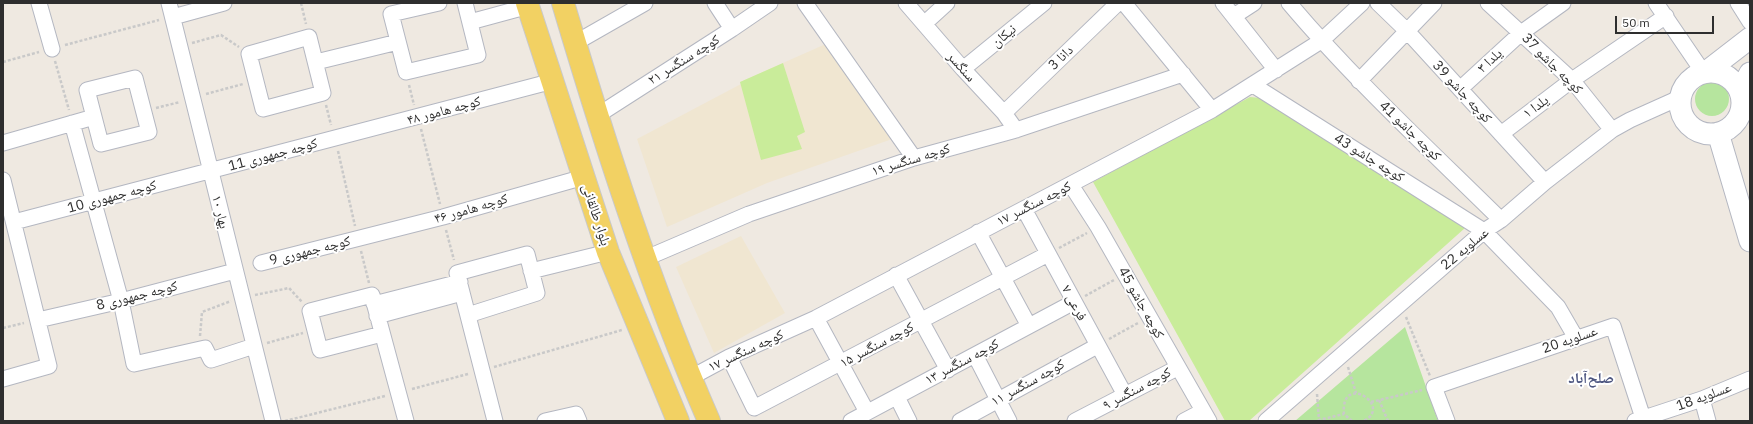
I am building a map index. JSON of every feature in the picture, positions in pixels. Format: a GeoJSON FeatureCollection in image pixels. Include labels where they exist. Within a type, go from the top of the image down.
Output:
{"type":"FeatureCollection","features":[{"type":"Feature","properties":{"kind":"main road"},"geometry":{"type":"LineString","coordinates":[[562,3],[644,259],[690,378],[709,421]]}},
{"type":"Feature","properties":{"kind":"main road","name":"بلوار طالقانی"},"geometry":{"type":"LineString","coordinates":[[528,5],[608,252],[678,421]]}},
{"type":"Feature","properties":{"kind":"street"},"geometry":{"type":"LineString","coordinates":[[39,3],[52,49]]}},
{"type":"Feature","properties":{"kind":"street"},"geometry":{"type":"LineString","coordinates":[[171,10],[224,3]]}},
{"type":"Feature","properties":{"kind":"street"},"geometry":{"type":"LineString","coordinates":[[439,3],[391,14],[406,72],[478,55],[465,3]]}},
{"type":"Feature","properties":{"kind":"street"},"geometry":{"type":"LineString","coordinates":[[575,44],[645,3]]}},
{"type":"Feature","properties":{"kind":"street"},"geometry":{"type":"LineString","coordinates":[[715,3],[732,29]]}},
{"type":"Feature","properties":{"kind":"street","name":"کوچه سنگسر ۲۱"},"geometry":{"type":"LineString","coordinates":[[598,114],[732,29],[770,3]]}},
{"type":"Feature","properties":{"kind":"street"},"geometry":{"type":"LineString","coordinates":[[805,3],[914,158]]}},
{"type":"Feature","properties":{"kind":"street","name":"سنگسر"},"geometry":{"type":"LineString","coordinates":[[906,3],[963,69],[1004,113],[1016,130]]}},
{"type":"Feature","properties":{"kind":"street"},"geometry":{"type":"LineString","coordinates":[[924,24],[946,3]]}},
{"type":"Feature","properties":{"kind":"street","name":"نیکان"},"geometry":{"type":"LineString","coordinates":[[963,69],[1028,8],[1044,3]]}},
{"type":"Feature","properties":{"kind":"street","name":"دانا 3"},"geometry":{"type":"LineString","coordinates":[[1004,113],[1118,3]]}},
{"type":"Feature","properties":{"kind":"street"},"geometry":{"type":"LineString","coordinates":[[1124,3],[1212,110]]}},
{"type":"Feature","properties":{"kind":"street"},"geometry":{"type":"LineString","coordinates":[[1223,3],[1276,70]]}},
{"type":"Feature","properties":{"kind":"street"},"geometry":{"type":"LineString","coordinates":[[1234,16],[1254,3]]}},
{"type":"Feature","properties":{"kind":"street","name":"کوچه جاشو 41"},"geometry":{"type":"LineString","coordinates":[[1289,3],[1321,41],[1359,81],[1501,220]]}},
{"type":"Feature","properties":{"kind":"street","name":"کوچه سنگسر ۱۷"},"geometry":{"type":"LineString","coordinates":[[690,378],[729,357],[816,318],[1212,110],[1321,41],[1362,3]]}},
{"type":"Feature","properties":{"kind":"street","name":"کوچه جاشو 39"},"geometry":{"type":"LineString","coordinates":[[1378,3],[1407,31],[1545,182]]}},
{"type":"Feature","properties":{"kind":"street"},"geometry":{"type":"LineString","coordinates":[[1359,81],[1434,3]]}},
{"type":"Feature","properties":{"kind":"street","name":"یلدا ۳"},"geometry":{"type":"LineString","coordinates":[[1460,89],[1521,32],[1563,3]]}},
{"type":"Feature","properties":{"kind":"street"},"geometry":{"type":"LineString","coordinates":[[1656,3],[1705,72]]}},
{"type":"Feature","properties":{"kind":"street"},"geometry":{"type":"LineString","coordinates":[[1738,3],[1750,22]]}},
{"type":"Feature","properties":{"kind":"street","name":"کوچه جاشو 37"},"geometry":{"type":"LineString","coordinates":[[1489,4],[1572,80],[1612,130]]}},
{"type":"Feature","properties":{"kind":"street"},"geometry":{"type":"LineString","coordinates":[[470,22],[528,5]]}},
{"type":"Feature","properties":{"kind":"street","name":"بهار ۱۰"},"geometry":{"type":"LineString","coordinates":[[171,10],[273,421]]}},
{"type":"Feature","properties":{"kind":"street","name":"یلدا ۱"},"geometry":{"type":"LineString","coordinates":[[1501,134],[1572,80],[1666,16]]}},
{"type":"Feature","properties":{"kind":"street"},"geometry":{"type":"LineString","coordinates":[[309,37],[323,94],[263,109],[249,54],[309,37]]}},
{"type":"Feature","properties":{"kind":"street"},"geometry":{"type":"LineString","coordinates":[[1705,72],[1717,72],[1727,76],[1735,83],[1740,92],[1742,102],[1741,113],[1728,129],[1718,133],[1708,134],[1698,132],[1689,126],[1683,118],[1679,98],[1687,82],[1694,76],[1705,72],[1750,38]]}},
{"type":"Feature","properties":{"kind":"street"},"geometry":{"type":"LineString","coordinates":[[316,62],[398,42]]}},
{"type":"Feature","properties":{"kind":"street"},"geometry":{"type":"LineString","coordinates":[[1740,92],[1750,73]]}},
{"type":"Feature","properties":{"kind":"street","name":"کوچه سنگسر ۱۹"},"geometry":{"type":"LineString","coordinates":[[644,259],[748,214],[914,158],[1016,130],[1183,74]]}},
{"type":"Feature","properties":{"kind":"street"},"geometry":{"type":"LineString","coordinates":[[135,78],[144,112],[149,132],[101,144],[87,90],[135,78]]}},
{"type":"Feature","properties":{"kind":"street","name":"کوچه هامور ۴۸"},"geometry":{"type":"LineString","coordinates":[[335,139],[553,81]]}},
{"type":"Feature","properties":{"kind":"street","name":"کوچه جاشو 43"},"geometry":{"type":"LineString","coordinates":[[1253,85],[1484,231],[1558,307],[1576,338]]}},
{"type":"Feature","properties":{"kind":"street","name":"عسلویه 22"},"geometry":{"type":"LineString","coordinates":[[1266,421],[1484,231],[1501,220],[1545,182],[1612,130],[1630,120],[1679,98]]}},
{"type":"Feature","properties":{"kind":"street"},"geometry":{"type":"LineString","coordinates":[[3,143],[94,117]]}},
{"type":"Feature","properties":{"kind":"street"},"geometry":{"type":"LineString","coordinates":[[72,123],[121,301],[134,364],[205,348],[211,360],[254,346]]}},
{"type":"Feature","properties":{"kind":"street"},"geometry":{"type":"LineString","coordinates":[[1718,133],[1750,241]]}},
{"type":"Feature","properties":{"kind":"street","name":"کوچه جمهوری 11"},"geometry":{"type":"LineString","coordinates":[[210,172],[335,139]]}},
{"type":"Feature","properties":{"kind":"street","name":"کوچه جمهوری 10"},"geometry":{"type":"LineString","coordinates":[[14,222],[210,172]]}},
{"type":"Feature","properties":{"kind":"street","name":"کوچه هامور ۴۶"},"geometry":{"type":"LineString","coordinates":[[358,239],[443,217],[584,177]]}},
{"type":"Feature","properties":{"kind":"street"},"geometry":{"type":"LineString","coordinates":[[3,180],[49,366],[3,379]]}},
{"type":"Feature","properties":{"kind":"street","name":"کوچه جاشو 45"},"geometry":{"type":"LineString","coordinates":[[1071,185],[1098,227],[1206,416]]}},
{"type":"Feature","properties":{"kind":"street","name":"فرعی ۷"},"geometry":{"type":"LineString","coordinates":[[1024,209],[1097,346],[1125,395]]}},
{"type":"Feature","properties":{"kind":"street"},"geometry":{"type":"LineString","coordinates":[[978,232],[1029,326]]}},
{"type":"Feature","properties":{"kind":"street","name":"کوچه جمهوری 9"},"geometry":{"type":"LineString","coordinates":[[261,263],[358,239]]}},
{"type":"Feature","properties":{"kind":"street"},"geometry":{"type":"LineString","coordinates":[[531,272],[608,252]]}},
{"type":"Feature","properties":{"kind":"street"},"geometry":{"type":"LineString","coordinates":[[382,334],[320,350],[310,311],[415,300],[460,283],[527,254],[537,293],[468,315]]}},
{"type":"Feature","properties":{"kind":"street","name":"کوچه سنگسر ۱۵"},"geometry":{"type":"LineString","coordinates":[[729,357],[754,408],[1048,254]]}},
{"type":"Feature","properties":{"kind":"street","name":"کوچه جمهوری 8"},"geometry":{"type":"LineString","coordinates":[[38,320],[121,301],[235,271]]}},
{"type":"Feature","properties":{"kind":"street"},"geometry":{"type":"LineString","coordinates":[[896,275],[948,370]]}},
{"type":"Feature","properties":{"kind":"street"},"geometry":{"type":"LineString","coordinates":[[460,283],[495,421]]}},
{"type":"Feature","properties":{"kind":"street","name":"کوچه سنگسر ۱۳"},"geometry":{"type":"LineString","coordinates":[[851,421],[1074,302]]}},
{"type":"Feature","properties":{"kind":"street"},"geometry":{"type":"LineString","coordinates":[[375,305],[406,421]]}},
{"type":"Feature","properties":{"kind":"street"},"geometry":{"type":"LineString","coordinates":[[816,318],[866,412]]}},
{"type":"Feature","properties":{"kind":"street","name":"عسلویه 20"},"geometry":{"type":"LineString","coordinates":[[1434,387],[1613,326],[1639,420]]}},
{"type":"Feature","properties":{"kind":"street","name":"کوچه سنگسر ۱۱"},"geometry":{"type":"LineString","coordinates":[[960,421],[1097,346]]}},
{"type":"Feature","properties":{"kind":"street"},"geometry":{"type":"LineString","coordinates":[[975,355],[1009,421]]}},
{"type":"Feature","properties":{"kind":"street","name":"کوچه سنگسر ۹"},"geometry":{"type":"LineString","coordinates":[[1075,421],[1178,368]]}},
{"type":"Feature","properties":{"kind":"street","name":"عسلویه 18"},"geometry":{"type":"LineString","coordinates":[[1639,420],[1702,399],[1750,380]]}},
{"type":"Feature","properties":{"kind":"street"},"geometry":{"type":"LineString","coordinates":[[1434,387],[1447,421]]}},
{"type":"Feature","properties":{"kind":"street"},"geometry":{"type":"LineString","coordinates":[[897,397],[909,421]]}},
{"type":"Feature","properties":{"kind":"street"},"geometry":{"type":"LineString","coordinates":[[1702,399],[1708,421]]}},
{"type":"Feature","properties":{"kind":"street"},"geometry":{"type":"LineString","coordinates":[[545,421],[576,414],[579,421]]}},
{"type":"Feature","properties":{"kind":"street"},"geometry":{"type":"LineString","coordinates":[[1184,421],[1206,416]]}},
{"type":"Feature","properties":{"kind":"path"},"geometry":{"type":"LineString","coordinates":[[301,3],[309,37]]}},
{"type":"Feature","properties":{"kind":"path"},"geometry":{"type":"LineString","coordinates":[[3,62],[52,49],[171,10]]}},
{"type":"Feature","properties":{"kind":"path"},"geometry":{"type":"LineString","coordinates":[[180,47],[221,35],[249,54]]}},
{"type":"Feature","properties":{"kind":"path"},"geometry":{"type":"LineString","coordinates":[[52,49],[72,123]]}},
{"type":"Feature","properties":{"kind":"path"},"geometry":{"type":"LineString","coordinates":[[406,72],[460,283]]}},
{"type":"Feature","properties":{"kind":"path"},"geometry":{"type":"LineString","coordinates":[[144,112],[256,80]]}},
{"type":"Feature","properties":{"kind":"path"},"geometry":{"type":"LineString","coordinates":[[323,94],[375,305]]}},
{"type":"Feature","properties":{"kind":"path"},"geometry":{"type":"LineString","coordinates":[[1048,254],[1098,227]]}},
{"type":"Feature","properties":{"kind":"path"},"geometry":{"type":"LineString","coordinates":[[1074,302],[1125,274]]}},
{"type":"Feature","properties":{"kind":"path"},"geometry":{"type":"LineString","coordinates":[[199,349],[202,312],[242,297],[288,288],[310,311]]}},
{"type":"Feature","properties":{"kind":"path"},"geometry":{"type":"LineString","coordinates":[[1371,402],[1434,387],[1401,304]]}},
{"type":"Feature","properties":{"kind":"path"},"geometry":{"type":"LineString","coordinates":[[1097,346],[1149,317]]}},
{"type":"Feature","properties":{"kind":"path"},"geometry":{"type":"LineString","coordinates":[[3,328],[38,320]]}},
{"type":"Feature","properties":{"kind":"path"},"geometry":{"type":"LineString","coordinates":[[285,421],[399,393],[638,326]]}},
{"type":"Feature","properties":{"kind":"path"},"geometry":{"type":"LineString","coordinates":[[254,346],[315,330]]}},
{"type":"Feature","properties":{"kind":"path"},"geometry":{"type":"LineString","coordinates":[[1344,353],[1356,393]]}},
{"type":"Feature","properties":{"kind":"path"},"geometry":{"type":"LineString","coordinates":[[1317,377],[1319,420],[1344,414]]}},
{"type":"Feature","properties":{"kind":"path"},"geometry":{"type":"LineString","coordinates":[[1352,421],[1344,414],[1344,405],[1348,397],[1356,393],[1365,395],[1371,402],[1372,411],[1368,419],[1363,421]]}},
{"type":"Feature","properties":{"kind":"path"},"geometry":{"type":"LineString","coordinates":[[1379,400],[1388,421]]}},
{"type":"Feature","properties":{"kind":"shaded area"},"geometry":{"type":"Polygon","coordinates":[[[828,43],[895,138],[767,183],[667,227],[637,139],[741,84],[740,82],[828,43]]]}},
{"type":"Feature","properties":{"kind":"shaded area"},"geometry":{"type":"Polygon","coordinates":[[[741,236],[785,313],[714,353],[676,267],[741,236]]]}},
{"type":"Feature","properties":{"kind":"green space"},"geometry":{"type":"Polygon","coordinates":[[[783,63],[805,132],[797,136],[802,149],[761,160],[740,82],[783,63]]]}},
{"type":"Feature","properties":{"kind":"green space"},"geometry":{"type":"Polygon","coordinates":[[[1712,82],[1724,87],[1729,99],[1724,111],[1712,116],[1700,111],[1695,99],[1700,87],[1712,82]]]}},
{"type":"Feature","properties":{"kind":"green space"},"geometry":{"type":"Polygon","coordinates":[[[1250,97],[1271,99],[1465,228],[1249,421],[1225,421],[1093,182],[1250,97]]]}},
{"type":"Feature","properties":{"kind":"green space"},"geometry":{"type":"Polygon","coordinates":[[[1405,327],[1438,421],[1295,421],[1405,327]]]}},
{"type":"Feature","properties":{"kind":"district","name":"صلح‌آباد"},"geometry":{"type":"Point","coordinates":[1591,379]}}]}
